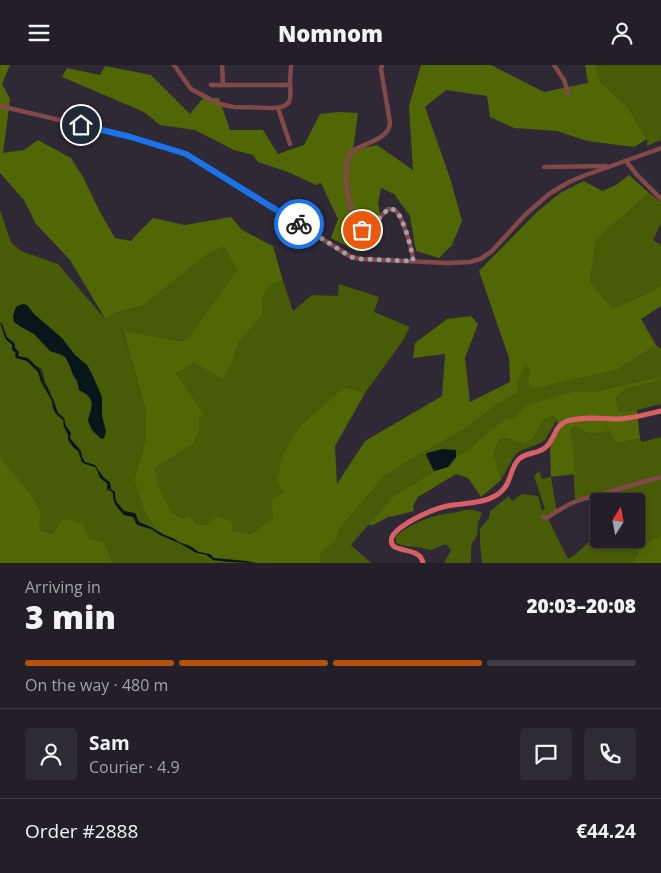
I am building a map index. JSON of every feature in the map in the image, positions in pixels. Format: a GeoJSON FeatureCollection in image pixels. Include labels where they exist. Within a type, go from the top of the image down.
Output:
{"type":"FeatureCollection","features":[{"type":"Feature","properties":{"kind":"main road"},"geometry":{"type":"LineString","coordinates":[[423,563],[417,553],[399,549],[393,545],[392,539],[396,531],[435,509],[482,501],[495,496],[506,486],[519,459],[524,455],[540,451],[549,445],[557,429],[564,423],[575,419],[630,418],[661,411]]}},
{"type":"Feature","properties":{"kind":"street"},"geometry":{"type":"LineString","coordinates":[[174,65],[191,89],[219,104],[234,107],[278,108],[290,103],[291,65]]}},
{"type":"Feature","properties":{"kind":"street"},"geometry":{"type":"LineString","coordinates":[[222,65],[223,85]]}},
{"type":"Feature","properties":{"kind":"street"},"geometry":{"type":"LineString","coordinates":[[382,65],[390,128],[384,135],[351,152],[348,157],[347,198],[356,222],[364,231],[368,230],[388,209],[397,212],[412,250],[413,261]]}},
{"type":"Feature","properties":{"kind":"street"},"geometry":{"type":"LineString","coordinates":[[554,65],[564,80],[568,93]]}},
{"type":"Feature","properties":{"kind":"street"},"geometry":{"type":"LineString","coordinates":[[211,85],[290,85]]}},
{"type":"Feature","properties":{"kind":"street"},"geometry":{"type":"LineString","coordinates":[[0,106],[131,137],[186,154],[351,257],[361,259],[448,263],[470,262],[480,259],[490,252],[525,215],[549,194],[583,176],[661,148]]}},
{"type":"Feature","properties":{"kind":"street"},"geometry":{"type":"LineString","coordinates":[[278,108],[290,144]]}},
{"type":"Feature","properties":{"kind":"street"},"geometry":{"type":"LineString","coordinates":[[626,161],[661,199]]}},
{"type":"Feature","properties":{"kind":"street"},"geometry":{"type":"LineString","coordinates":[[544,167],[612,166]]}},
{"type":"Feature","properties":{"kind":"street"},"geometry":{"type":"LineString","coordinates":[[543,517],[548,517],[578,500],[595,497],[661,477]]}},
{"type":"Feature","properties":{"kind":"green space"},"geometry":{"type":"Polygon","coordinates":[[[0,65],[10,65],[2,84],[10,99],[3,153],[24,150],[38,140],[71,158],[115,238],[131,241],[153,218],[185,225],[231,217],[242,230],[273,246],[283,281],[270,285],[262,300],[262,317],[239,341],[232,364],[223,379],[194,363],[176,374],[204,414],[199,418],[200,428],[194,444],[155,468],[159,489],[172,512],[184,519],[190,516],[197,524],[206,525],[218,516],[232,522],[232,531],[251,534],[273,517],[272,499],[284,492],[277,482],[283,455],[299,427],[345,387],[365,393],[335,446],[337,484],[365,441],[442,396],[445,354],[413,358],[415,343],[447,319],[471,316],[478,324],[465,358],[470,402],[510,382],[509,358],[479,271],[537,212],[560,193],[584,181],[602,191],[616,185],[629,175],[649,193],[596,240],[590,282],[613,308],[653,291],[661,285],[661,306],[641,319],[656,345],[619,369],[534,388],[528,383],[530,370],[525,364],[517,386],[518,392],[495,406],[462,431],[386,475],[339,530],[337,540],[320,554],[320,563],[226,563],[197,555],[158,531],[143,508],[134,480],[146,439],[146,411],[123,331],[179,341],[187,339],[237,270],[224,247],[208,254],[144,305],[115,313],[106,320],[70,260],[36,224],[24,200],[0,173],[0,65]]]}},
{"type":"Feature","properties":{"kind":"green space"},"geometry":{"type":"Polygon","coordinates":[[[421,65],[491,65],[544,92],[588,83],[585,65],[596,65],[601,83],[627,106],[647,139],[634,147],[587,141],[557,131],[514,128],[490,117],[487,96],[446,90],[425,107],[450,178],[462,221],[452,245],[439,258],[416,251],[410,216],[394,194],[381,188],[378,203],[381,219],[373,225],[358,252],[331,238],[338,219],[321,183],[316,185],[288,172],[258,162],[253,155],[234,150],[195,130],[160,125],[144,112],[62,77],[67,68],[100,75],[105,66],[151,75],[190,114],[203,98],[219,98],[230,130],[263,130],[278,154],[304,145],[320,114],[358,113],[353,150],[377,145],[413,170],[409,106],[421,65]]]}},
{"type":"Feature","properties":{"kind":"green space"},"geometry":{"type":"Polygon","coordinates":[[[596,65],[661,65],[661,140],[647,146],[647,139],[627,106],[601,83],[596,65]]]}},
{"type":"Feature","properties":{"kind":"green space"},"geometry":{"type":"Polygon","coordinates":[[[649,193],[661,202],[661,223],[653,240],[661,245],[661,285],[653,291],[613,308],[590,282],[596,240],[649,193]]]}},
{"type":"Feature","properties":{"kind":"green space"},"geometry":{"type":"Polygon","coordinates":[[[0,210],[11,242],[21,251],[58,264],[106,320],[115,313],[144,305],[208,254],[224,247],[237,270],[187,339],[179,341],[123,332],[146,411],[146,439],[134,480],[143,508],[158,531],[168,536],[320,554],[337,540],[339,530],[386,475],[462,431],[495,406],[518,392],[517,386],[525,364],[530,370],[619,369],[656,345],[661,349],[661,376],[594,392],[572,392],[515,418],[456,457],[455,450],[426,455],[434,471],[392,497],[351,545],[371,563],[113,563],[104,542],[89,538],[59,522],[53,534],[38,530],[41,512],[31,494],[0,457],[0,210]]]}},
{"type":"Feature","properties":{"kind":"green space"},"geometry":{"type":"Polygon","coordinates":[[[283,281],[293,311],[312,295],[338,296],[339,284],[379,297],[374,312],[410,327],[402,342],[365,393],[345,387],[285,492],[273,517],[251,534],[197,524],[191,517],[184,519],[172,512],[158,489],[155,468],[194,444],[200,428],[199,418],[176,374],[194,363],[223,378],[232,364],[239,341],[262,317],[262,300],[270,285],[283,281]]]}},
{"type":"Feature","properties":{"kind":"green space"},"geometry":{"type":"Polygon","coordinates":[[[661,376],[661,380],[627,388],[616,398],[619,412],[637,410],[640,439],[618,443],[612,438],[610,431],[589,433],[573,427],[571,430],[575,474],[551,477],[550,448],[558,430],[557,420],[552,415],[543,421],[533,438],[524,444],[507,438],[499,440],[494,453],[501,480],[481,497],[468,478],[456,474],[418,497],[413,506],[414,511],[388,517],[373,525],[368,525],[392,497],[434,471],[448,467],[456,457],[468,450],[505,419],[515,418],[526,405],[572,392],[594,392],[661,376]]]}},
{"type":"Feature","properties":{"kind":"green space"},"geometry":{"type":"Polygon","coordinates":[[[661,379],[661,404],[619,412],[616,398],[627,388],[661,379]]]}},
{"type":"Feature","properties":{"kind":"green space"},"geometry":{"type":"Polygon","coordinates":[[[552,415],[557,420],[545,440],[515,455],[501,480],[494,453],[499,440],[507,438],[533,438],[543,421],[552,415]]]}},
{"type":"Feature","properties":{"kind":"green space"},"geometry":{"type":"Polygon","coordinates":[[[574,427],[589,433],[610,431],[612,438],[618,443],[640,439],[642,442],[661,437],[661,535],[645,544],[645,493],[590,493],[590,496],[575,499],[571,430],[574,427]]]}},
{"type":"Feature","properties":{"kind":"green space"},"geometry":{"type":"Polygon","coordinates":[[[0,457],[31,494],[41,512],[39,530],[53,534],[59,522],[68,519],[83,524],[89,538],[104,542],[113,563],[0,563],[0,457]]]}},
{"type":"Feature","properties":{"kind":"green space"},"geometry":{"type":"Polygon","coordinates":[[[539,471],[542,479],[551,477],[557,513],[548,519],[568,559],[590,541],[590,548],[637,548],[638,556],[631,563],[482,563],[480,529],[489,518],[490,511],[509,496],[512,501],[522,494],[538,496],[542,511],[545,509],[534,476],[539,471]]]}},
{"type":"Feature","properties":{"kind":"green space"},"geometry":{"type":"Polygon","coordinates":[[[474,510],[482,513],[477,535],[472,543],[471,563],[444,563],[451,550],[446,544],[431,550],[396,543],[396,536],[417,523],[434,516],[474,510]]]}},
{"type":"Feature","properties":{"kind":"green space"},"geometry":{"type":"Polygon","coordinates":[[[661,535],[661,563],[631,563],[638,556],[637,548],[645,548],[645,544],[661,535]]]}},
{"type":"Feature","properties":{"kind":"shaded area"},"geometry":{"type":"Polygon","coordinates":[[[23,304],[27,305],[34,314],[62,338],[75,355],[87,365],[102,397],[102,415],[106,432],[104,438],[100,438],[92,430],[88,421],[92,406],[91,400],[79,390],[77,381],[65,357],[50,351],[34,334],[14,322],[15,309],[23,304]]]}},
{"type":"Feature","properties":{"kind":"shaded area"},"geometry":{"type":"Polygon","coordinates":[[[0,322],[7,337],[15,344],[15,348],[19,352],[18,356],[28,358],[40,370],[58,413],[64,418],[66,426],[71,433],[70,438],[81,451],[85,462],[95,465],[104,478],[110,482],[111,489],[115,492],[116,501],[124,511],[135,513],[139,522],[199,552],[210,554],[214,558],[256,563],[213,560],[207,555],[196,553],[151,529],[137,525],[133,517],[124,515],[114,503],[113,493],[108,488],[108,484],[100,478],[95,467],[82,462],[78,451],[68,440],[63,420],[56,414],[38,372],[27,361],[16,358],[16,353],[12,350],[12,345],[5,338],[0,322]]]}},
{"type":"Feature","properties":{"kind":"shaded area"},"geometry":{"type":"Polygon","coordinates":[[[443,449],[456,450],[456,457],[448,467],[434,471],[426,454],[443,449]]]}},
{"type":"Feature","properties":{"kind":"waterway"},"geometry":{"type":"LineString","coordinates":[[34,366],[41,369],[50,393]]}},
{"type":"Feature","properties":{"kind":"waterway"},"geometry":{"type":"LineString","coordinates":[[108,483],[107,490],[110,490]]}},
{"type":"Feature","properties":{"kind":"waterway"},"geometry":{"type":"LineString","coordinates":[[207,555],[216,560]]}},
{"type":"Feature","properties":{"kind":"way so far"},"geometry":{"type":"LineString","coordinates":[[299,224],[351,257],[413,261],[412,250],[397,212],[388,209],[368,230],[362,230]]}},
{"type":"Feature","properties":{"kind":"route"},"geometry":{"type":"LineString","coordinates":[[81,125],[131,137],[186,154],[299,224]]}}]}
